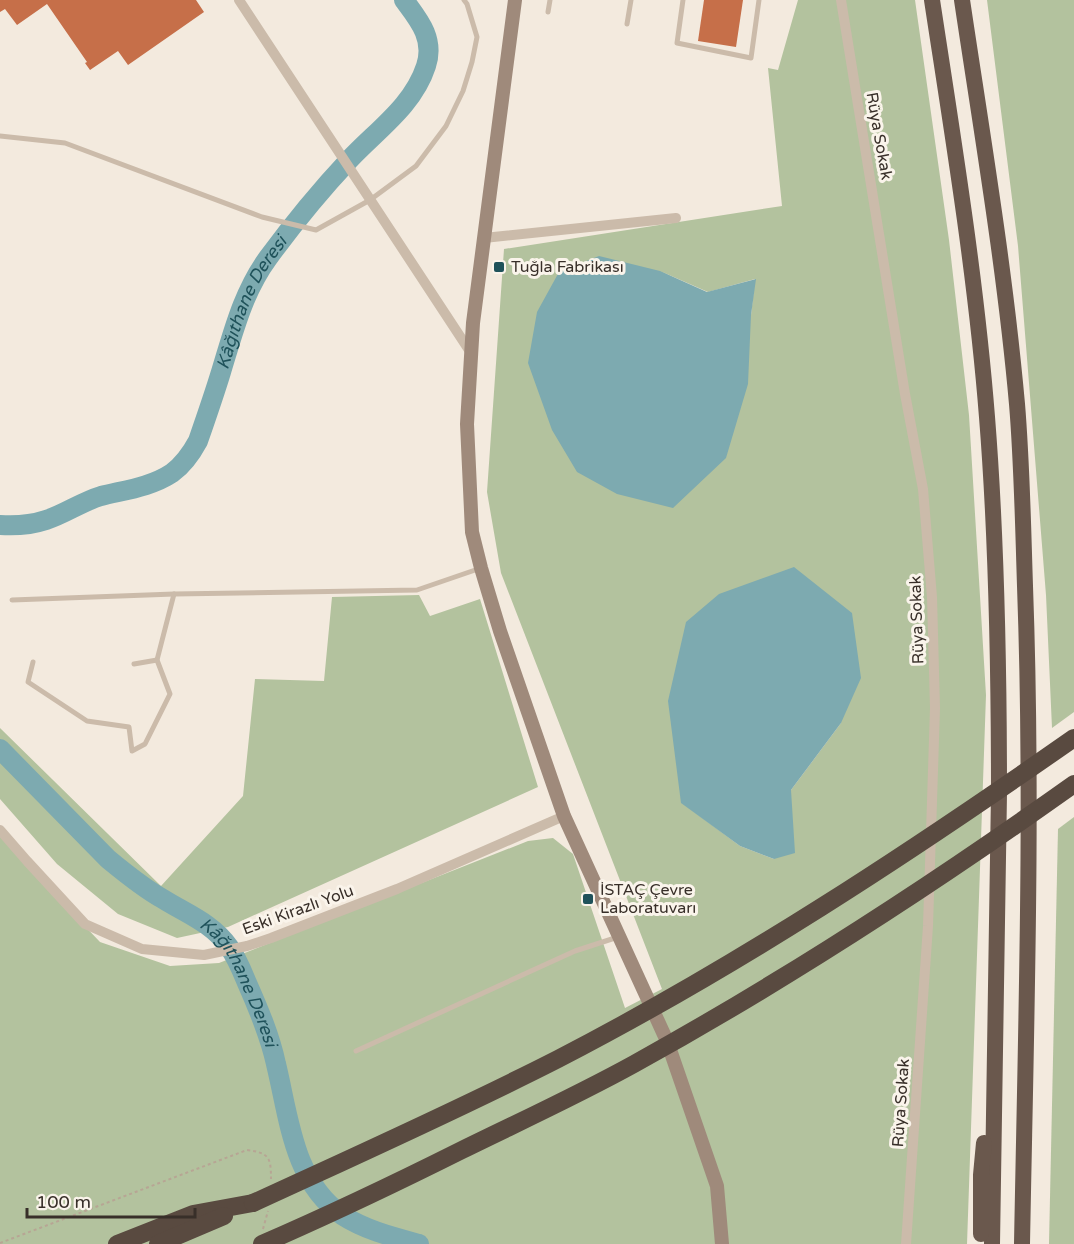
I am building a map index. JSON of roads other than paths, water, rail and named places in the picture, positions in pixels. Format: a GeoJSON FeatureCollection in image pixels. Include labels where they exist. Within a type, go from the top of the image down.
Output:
{"type":"FeatureCollection","features":[{"type":"Feature","properties":{"kind":"highway"},"geometry":{"type":"LineString","coordinates":[[932,0],[973,276],[992,486],[999,700],[998,924],[992,1244]]}},
{"type":"Feature","properties":{"kind":"highway"},"geometry":{"type":"LineString","coordinates":[[962,0],[1007,306],[1017,406],[1023,521],[1028,664],[1029,891],[1022,1244]]}},
{"type":"Feature","properties":{"kind":"highway"},"geometry":{"type":"LineString","coordinates":[[158,1244],[261,1205],[549,1063],[704,978],[805,919],[938,832],[1074,738]]}},
{"type":"Feature","properties":{"kind":"highway"},"geometry":{"type":"LineString","coordinates":[[262,1239],[411,1176],[573,1096],[644,1058],[873,921],[990,844],[1074,784]]}},
{"type":"Feature","properties":{"kind":"highway"},"geometry":{"type":"LineString","coordinates":[[981,1244],[981,1175],[988,1117],[995,1092]]}},
{"type":"Feature","properties":{"kind":"highway"},"geometry":{"type":"LineString","coordinates":[[117,1244],[193,1214],[261,1205]]}},
{"type":"Feature","properties":{"kind":"main road"},"geometry":{"type":"LineString","coordinates":[[514,0],[473,323],[467,424],[472,532],[500,631],[564,816],[667,1041],[717,1186],[722,1244]]}},
{"type":"Feature","properties":{"kind":"street"},"geometry":{"type":"LineString","coordinates":[[239,0],[471,353]]}},
{"type":"Feature","properties":{"kind":"street","name":"Rüya Sokak"},"geometry":{"type":"LineString","coordinates":[[841,0],[905,394],[923,489],[932,597],[935,708],[928,926],[906,1244]]}},
{"type":"Feature","properties":{"kind":"street"},"geometry":{"type":"LineString","coordinates":[[484,238],[676,218]]}},
{"type":"Feature","properties":{"kind":"street","name":"Eski Kirazlı Yolu"},"geometry":{"type":"LineString","coordinates":[[0,830],[85,924],[142,949],[204,955],[272,938],[397,889],[564,816]]}},
{"type":"Feature","properties":{"kind":"lane"},"geometry":{"type":"LineString","coordinates":[[0,136],[64,143],[262,217],[316,230],[370,200],[416,166],[446,126],[463,91],[477,37],[464,0]]}},
{"type":"Feature","properties":{"kind":"lane"},"geometry":{"type":"LineString","coordinates":[[548,12],[550,0]]}},
{"type":"Feature","properties":{"kind":"lane"},"geometry":{"type":"LineString","coordinates":[[627,24],[631,0]]}},
{"type":"Feature","properties":{"kind":"lane"},"geometry":{"type":"LineString","coordinates":[[683,0],[677,43],[751,57],[759,0]]}},
{"type":"Feature","properties":{"kind":"lane"},"geometry":{"type":"LineString","coordinates":[[12,600],[174,594],[417,590],[481,568]]}},
{"type":"Feature","properties":{"kind":"lane"},"geometry":{"type":"LineString","coordinates":[[33,662],[28,682],[87,721],[129,727],[132,751],[145,744],[170,694],[157,660],[174,594]]}},
{"type":"Feature","properties":{"kind":"lane"},"geometry":{"type":"LineString","coordinates":[[134,664],[157,660]]}},
{"type":"Feature","properties":{"kind":"lane"},"geometry":{"type":"LineString","coordinates":[[356,1051],[575,951],[619,936]]}},
{"type":"Feature","properties":{"kind":"water"},"geometry":{"type":"Polygon","coordinates":[[[599,256],[660,271],[707,292],[756,279],[751,315],[748,384],[726,458],[673,508],[617,494],[577,472],[552,430],[528,363],[537,312],[559,272],[599,256]]]}},
{"type":"Feature","properties":{"kind":"water"},"geometry":{"type":"Polygon","coordinates":[[[794,567],[852,613],[861,678],[841,723],[791,790],[795,853],[774,859],[740,846],[681,803],[668,701],[686,622],[719,594],[794,567]]]}},
{"type":"Feature","properties":{"kind":"waterway","name":"Kâğıthane Deresi"},"geometry":{"type":"LineString","coordinates":[[0,525],[40,522],[101,496],[147,485],[172,473],[193,450],[216,389],[240,313],[259,271],[317,196],[349,160],[393,117],[420,80],[428,56],[427,39],[420,23],[404,0]]}},
{"type":"Feature","properties":{"kind":"waterway","name":"Kâğıthane Deresi"},"geometry":{"type":"LineString","coordinates":[[0,749],[108,859],[141,885],[215,931],[229,947],[237,960],[264,1023],[274,1054],[296,1147],[313,1185],[342,1215],[360,1225],[419,1244]]}},
{"type":"Feature","properties":{"kind":"place","name":"Tuğla Fabrikası"},"geometry":{"type":"Point","coordinates":[499,267]}},
{"type":"Feature","properties":{"kind":"place","name":"İSTAÇ Çevre Laboratuvarı"},"geometry":{"type":"Point","coordinates":[588,899]}}]}
